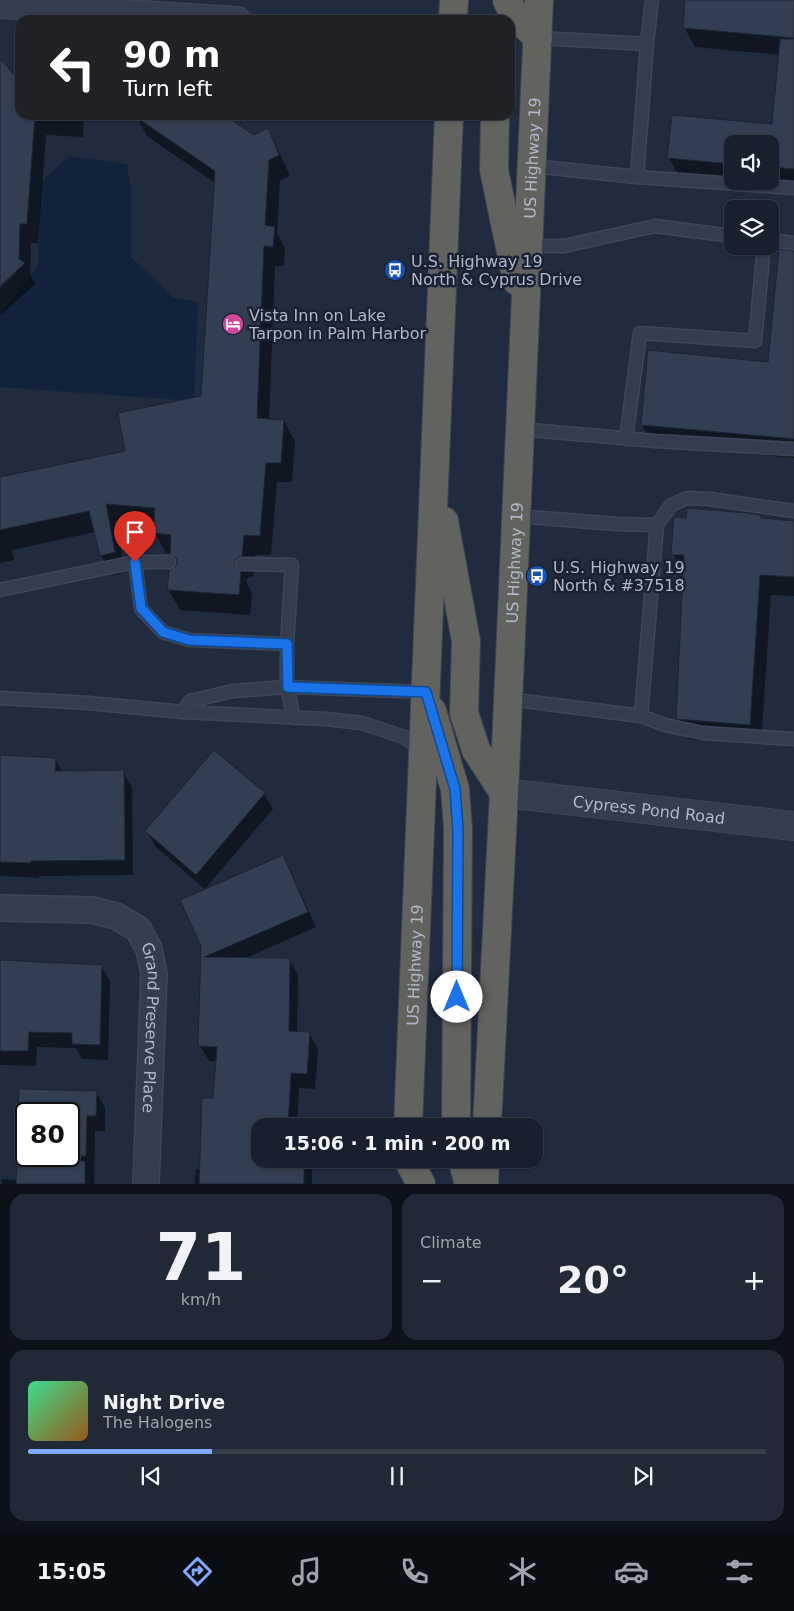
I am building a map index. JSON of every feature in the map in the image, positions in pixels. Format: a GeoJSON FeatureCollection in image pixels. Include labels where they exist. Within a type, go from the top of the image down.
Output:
{"type":"FeatureCollection","features":[{"type":"Feature","properties":{"kind":"highway"},"geometry":{"type":"LineString","coordinates":[[453,15],[454,0]]}},
{"type":"Feature","properties":{"kind":"highway"},"geometry":{"type":"LineString","coordinates":[[507,0],[514,15]]}},
{"type":"Feature","properties":{"kind":"highway","name":"US Highway 19"},"geometry":{"type":"LineString","coordinates":[[487,1118],[504,793],[539,0]]}},
{"type":"Feature","properties":{"kind":"highway"},"geometry":{"type":"LineString","coordinates":[[515,16],[538,38]]}},
{"type":"Feature","properties":{"kind":"highway","name":"US Highway 19"},"geometry":{"type":"LineString","coordinates":[[408,1118],[449,120]]}},
{"type":"Feature","properties":{"kind":"highway"},"geometry":{"type":"LineString","coordinates":[[495,120],[494,170],[525,319]]}},
{"type":"Feature","properties":{"kind":"highway"},"geometry":{"type":"LineString","coordinates":[[435,471],[466,641],[464,713],[476,750],[504,793]]}},
{"type":"Feature","properties":{"kind":"highway"},"geometry":{"type":"LineString","coordinates":[[426,692],[455,789],[458,830],[456,1118]]}},
{"type":"Feature","properties":{"kind":"highway"},"geometry":{"type":"LineString","coordinates":[[406,1184],[407,1168]]}},
{"type":"Feature","properties":{"kind":"highway"},"geometry":{"type":"LineString","coordinates":[[412,1168],[421,1184]]}},
{"type":"Feature","properties":{"kind":"highway"},"geometry":{"type":"LineString","coordinates":[[465,1168],[469,1184]]}},
{"type":"Feature","properties":{"kind":"highway"},"geometry":{"type":"LineString","coordinates":[[484,1184],[485,1168]]}},
{"type":"Feature","properties":{"kind":"street"},"geometry":{"type":"LineString","coordinates":[[2,7],[147,15]]}},
{"type":"Feature","properties":{"kind":"street","name":"Cypress Pond Road"},"geometry":{"type":"LineString","coordinates":[[504,793],[794,826]]}},
{"type":"Feature","properties":{"kind":"street","name":"Grand Preserve Place"},"geometry":{"type":"LineString","coordinates":[[0,908],[92,910],[116,916],[138,929],[149,949],[154,974],[146,1184]]}},
{"type":"Feature","properties":{"kind":"lane"},"geometry":{"type":"LineString","coordinates":[[636,177],[652,0]]}},
{"type":"Feature","properties":{"kind":"lane"},"geometry":{"type":"LineString","coordinates":[[538,38],[647,44]]}},
{"type":"Feature","properties":{"kind":"lane"},"geometry":{"type":"LineString","coordinates":[[532,166],[636,177],[794,188]]}},
{"type":"Feature","properties":{"kind":"lane"},"geometry":{"type":"LineString","coordinates":[[528,246],[564,246],[655,226],[724,235]]}},
{"type":"Feature","properties":{"kind":"lane"},"geometry":{"type":"LineString","coordinates":[[779,241],[794,243]]}},
{"type":"Feature","properties":{"kind":"lane"},"geometry":{"type":"LineString","coordinates":[[626,438],[640,333],[755,341],[763,255]]}},
{"type":"Feature","properties":{"kind":"lane"},"geometry":{"type":"LineString","coordinates":[[520,429],[794,449]]}},
{"type":"Feature","properties":{"kind":"lane"},"geometry":{"type":"LineString","coordinates":[[641,716],[657,525],[671,505],[687,498],[710,499],[794,511]]}},
{"type":"Feature","properties":{"kind":"lane"},"geometry":{"type":"LineString","coordinates":[[516,516],[616,524],[657,525]]}},
{"type":"Feature","properties":{"kind":"lane"},"geometry":{"type":"LineString","coordinates":[[0,590],[135,562],[169,562]]}},
{"type":"Feature","properties":{"kind":"lane"},"geometry":{"type":"LineString","coordinates":[[135,562],[141,608],[163,632],[189,640],[287,644]]}},
{"type":"Feature","properties":{"kind":"lane"},"geometry":{"type":"LineString","coordinates":[[242,564],[292,565],[287,644],[288,687],[294,718]]}},
{"type":"Feature","properties":{"kind":"lane"},"geometry":{"type":"LineString","coordinates":[[183,712],[190,701],[233,691],[288,687],[426,692]]}},
{"type":"Feature","properties":{"kind":"lane"},"geometry":{"type":"LineString","coordinates":[[0,698],[89,703],[183,712],[325,719],[362,724],[404,737],[424,750]]}},
{"type":"Feature","properties":{"kind":"lane"},"geometry":{"type":"LineString","coordinates":[[508,699],[641,716],[664,725],[703,733],[794,739]]}},
{"type":"Feature","properties":{"kind":"water"},"geometry":{"type":"Polygon","coordinates":[[[69,156],[127,164],[131,190],[131,257],[174,298],[198,302],[194,401],[0,387],[0,316],[38,265],[41,182],[69,156]]]}},
{"type":"Feature","properties":{"kind":"building"},"geometry":{"type":"Polygon","coordinates":[[[685,0],[794,0],[794,38],[683,28],[685,0]]]}},
{"type":"Feature","properties":{"kind":"building"},"geometry":{"type":"Polygon","coordinates":[[[780,39],[794,39],[794,169],[779,168],[779,135],[724,135],[724,163],[667,158],[672,115],[772,124],[780,39]]]}},
{"type":"Feature","properties":{"kind":"building"},"geometry":{"type":"Polygon","coordinates":[[[0,59],[15,76],[15,120],[35,120],[27,224],[20,224],[19,259],[25,263],[0,286],[0,59]]]}},
{"type":"Feature","properties":{"kind":"building","name":"Vista Inn on Lake Tarpon in Palm Harbor"},"geometry":{"type":"Polygon","coordinates":[[[140,120],[232,120],[254,135],[268,128],[279,155],[269,160],[265,225],[275,227],[273,247],[264,246],[257,418],[284,420],[281,463],[266,463],[260,536],[244,535],[242,556],[235,560],[235,567],[241,572],[239,595],[167,590],[169,570],[176,566],[177,562],[176,558],[170,554],[171,535],[153,533],[155,508],[106,504],[115,552],[100,556],[89,511],[0,530],[0,477],[125,451],[118,413],[201,396],[215,171],[140,120]]]}},
{"type":"Feature","properties":{"kind":"building"},"geometry":{"type":"Polygon","coordinates":[[[779,249],[794,251],[794,439],[641,425],[648,350],[768,362],[779,249]]]}},
{"type":"Feature","properties":{"kind":"building"},"geometry":{"type":"Polygon","coordinates":[[[687,508],[747,513],[761,515],[761,518],[794,521],[794,577],[760,575],[750,725],[676,719],[684,555],[671,555],[674,517],[686,518],[687,508]]]}},
{"type":"Feature","properties":{"kind":"building"},"geometry":{"type":"Polygon","coordinates":[[[214,750],[265,793],[196,875],[145,831],[214,750]]]}},
{"type":"Feature","properties":{"kind":"building"},"geometry":{"type":"Polygon","coordinates":[[[0,755],[56,758],[55,771],[124,770],[125,860],[0,862],[0,755]]]}},
{"type":"Feature","properties":{"kind":"building"},"geometry":{"type":"Polygon","coordinates":[[[283,855],[308,912],[204,957],[290,958],[289,1031],[310,1032],[307,1074],[291,1073],[288,1118],[251,1118],[251,1168],[304,1168],[304,1184],[199,1184],[202,1098],[213,1098],[217,1047],[198,1046],[201,946],[180,900],[283,855]]]}},
{"type":"Feature","properties":{"kind":"building"},"geometry":{"type":"Polygon","coordinates":[[[0,960],[102,965],[100,1045],[72,1044],[72,1033],[29,1032],[28,1051],[0,1051],[0,960]]]}},
{"type":"Feature","properties":{"kind":"building"},"geometry":{"type":"Polygon","coordinates":[[[19,1089],[97,1091],[96,1116],[87,1116],[86,1156],[80,1156],[80,1102],[18,1102],[19,1089]]]}},
{"type":"Feature","properties":{"kind":"building"},"geometry":{"type":"Polygon","coordinates":[[[80,1161],[85,1161],[85,1184],[16,1184],[17,1167],[80,1167],[80,1161]]]}},
{"type":"Feature","properties":{"kind":"place","name":"U.S. Highway 19 North & Cyprus Drive"},"geometry":{"type":"Point","coordinates":[395,270]}},
{"type":"Feature","properties":{"kind":"place","name":"Vista Inn on Lake Tarpon in Palm Harbor"},"geometry":{"type":"Point","coordinates":[233,324]}},
{"type":"Feature","properties":{"kind":"place","name":"U.S. Highway 19 North & #37518"},"geometry":{"type":"Point","coordinates":[537,576]}},
{"type":"Feature","properties":{"kind":"route"},"geometry":{"type":"LineString","coordinates":[[135,562],[141,608],[163,632],[189,640],[287,644],[288,687],[426,692],[455,789],[458,830],[457,997]]}}]}
